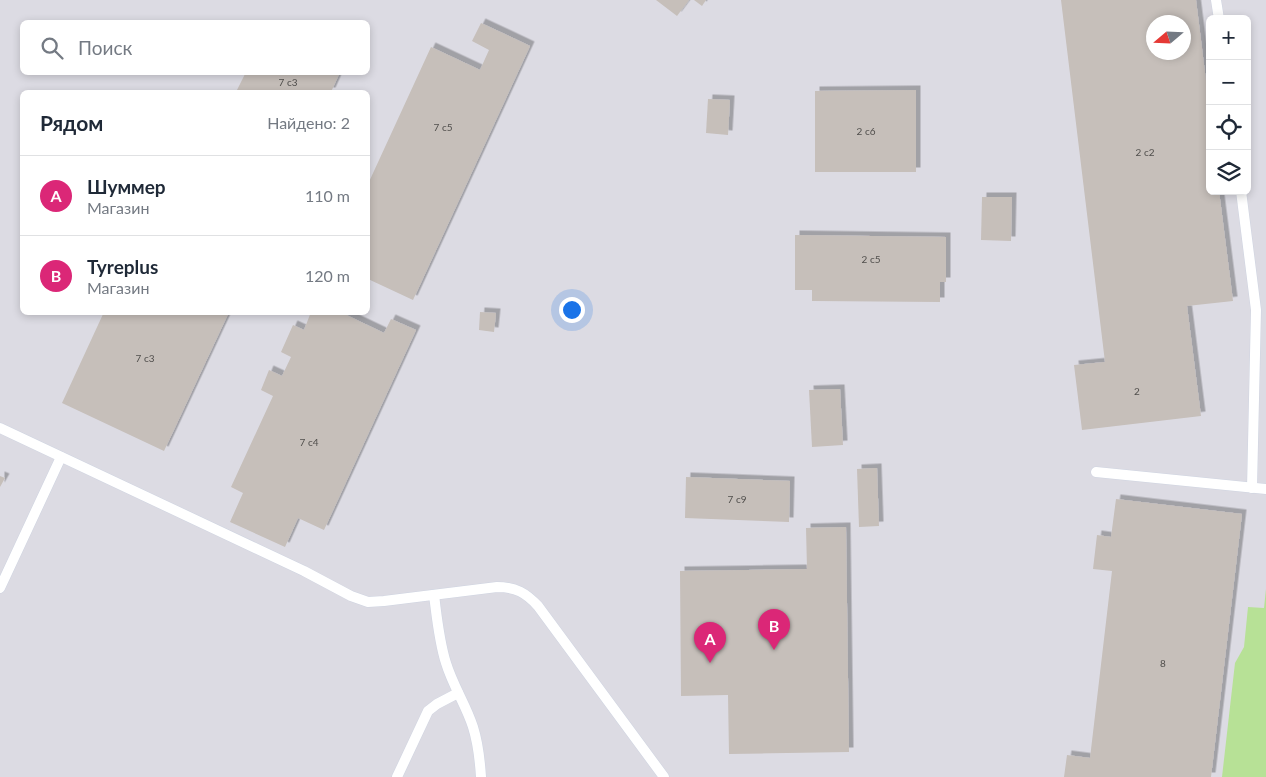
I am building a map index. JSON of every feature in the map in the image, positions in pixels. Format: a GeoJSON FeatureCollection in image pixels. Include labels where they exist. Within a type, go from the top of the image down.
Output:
{"type":"FeatureCollection","features":[{"type":"Feature","properties":{"kind":"lane"},"geometry":{"type":"LineString","coordinates":[[1216,0],[1218,15]]}},
{"type":"Feature","properties":{"kind":"lane"},"geometry":{"type":"LineString","coordinates":[[1242,195],[1256,310],[1252,488]]}},
{"type":"Feature","properties":{"kind":"lane"},"geometry":{"type":"LineString","coordinates":[[0,428],[351,596],[368,602],[384,602],[497,587],[508,587],[529,596],[664,777]]}},
{"type":"Feature","properties":{"kind":"lane"},"geometry":{"type":"LineString","coordinates":[[0,588],[61,456]]}},
{"type":"Feature","properties":{"kind":"lane"},"geometry":{"type":"LineString","coordinates":[[1096,472],[1266,489]]}},
{"type":"Feature","properties":{"kind":"lane"},"geometry":{"type":"LineString","coordinates":[[434,595],[441,646],[451,678],[474,729],[481,777]]}},
{"type":"Feature","properties":{"kind":"lane"},"geometry":{"type":"LineString","coordinates":[[397,777],[428,711],[458,693]]}},
{"type":"Feature","properties":{"kind":"shaded area"},"geometry":{"type":"Polygon","coordinates":[[[0,0],[1266,0],[1266,777],[0,777],[0,0]]]}},
{"type":"Feature","properties":{"kind":"green space"},"geometry":{"type":"Polygon","coordinates":[[[1266,589],[1266,777],[1222,777],[1235,663],[1244,647],[1248,607],[1264,608],[1266,589]]]}},
{"type":"Feature","properties":{"kind":"building"},"geometry":{"type":"Polygon","coordinates":[[[656,0],[689,0],[677,16],[656,0]]]}},
{"type":"Feature","properties":{"kind":"building"},"geometry":{"type":"Polygon","coordinates":[[[694,0],[706,0],[702,6],[694,0]]]}},
{"type":"Feature","properties":{"kind":"building"},"geometry":{"type":"Polygon","coordinates":[[[1061,0],[1196,0],[1206,81],[1206,195],[1220,195],[1233,301],[1187,306],[1201,416],[1082,430],[1074,365],[1105,362],[1061,0]]]}},
{"type":"Feature","properties":{"kind":"building"},"geometry":{"type":"Polygon","coordinates":[[[481,23],[530,46],[413,300],[370,280],[370,180],[431,47],[480,70],[489,50],[472,41],[481,23]]]}},
{"type":"Feature","properties":{"kind":"building"},"geometry":{"type":"Polygon","coordinates":[[[244,75],[339,75],[332,90],[237,90],[244,75]]]}},
{"type":"Feature","properties":{"kind":"building"},"geometry":{"type":"Polygon","coordinates":[[[916,90],[916,172],[815,172],[815,91],[916,90]]]}},
{"type":"Feature","properties":{"kind":"building"},"geometry":{"type":"Polygon","coordinates":[[[708,99],[730,100],[728,135],[706,133],[708,99]]]}},
{"type":"Feature","properties":{"kind":"building"},"geometry":{"type":"Polygon","coordinates":[[[982,197],[1012,197],[1011,241],[981,240],[982,197]]]}},
{"type":"Feature","properties":{"kind":"building"},"geometry":{"type":"Polygon","coordinates":[[[795,235],[946,237],[946,282],[940,282],[940,302],[812,301],[812,290],[795,290],[795,235]]]}},
{"type":"Feature","properties":{"kind":"building"},"geometry":{"type":"Polygon","coordinates":[[[480,312],[496,313],[494,332],[479,330],[480,312]]]}},
{"type":"Feature","properties":{"kind":"building"},"geometry":{"type":"Polygon","coordinates":[[[103,315],[228,315],[164,451],[62,403],[103,315]]]}},
{"type":"Feature","properties":{"kind":"building"},"geometry":{"type":"Polygon","coordinates":[[[310,315],[346,315],[384,333],[391,319],[416,330],[324,530],[298,518],[285,547],[230,522],[243,493],[231,487],[273,396],[261,390],[269,370],[282,376],[291,357],[281,352],[293,325],[304,330],[310,315]]]}},
{"type":"Feature","properties":{"kind":"building"},"geometry":{"type":"Polygon","coordinates":[[[840,389],[843,445],[812,447],[809,390],[840,389]]]}},
{"type":"Feature","properties":{"kind":"building"},"geometry":{"type":"Polygon","coordinates":[[[877,468],[879,526],[859,527],[857,469],[877,468]]]}},
{"type":"Feature","properties":{"kind":"building"},"geometry":{"type":"Polygon","coordinates":[[[0,476],[5,478],[0,487],[0,476]]]}},
{"type":"Feature","properties":{"kind":"building"},"geometry":{"type":"Polygon","coordinates":[[[686,477],[790,481],[789,522],[685,518],[686,477]]]}},
{"type":"Feature","properties":{"kind":"building"},"geometry":{"type":"Polygon","coordinates":[[[1116,499],[1242,514],[1211,777],[1064,777],[1067,755],[1090,758],[1112,571],[1093,569],[1097,535],[1111,537],[1116,499]]]}},
{"type":"Feature","properties":{"kind":"building"},"geometry":{"type":"Polygon","coordinates":[[[846,527],[849,752],[729,754],[728,695],[681,696],[680,571],[807,569],[806,528],[846,527]]]}},
{"type":"Feature","properties":{"kind":"place","name":"Tyreplus"},"geometry":{"type":"Point","coordinates":[774,650]}},
{"type":"Feature","properties":{"kind":"place","name":"Шуммер"},"geometry":{"type":"Point","coordinates":[710,663]}}]}
